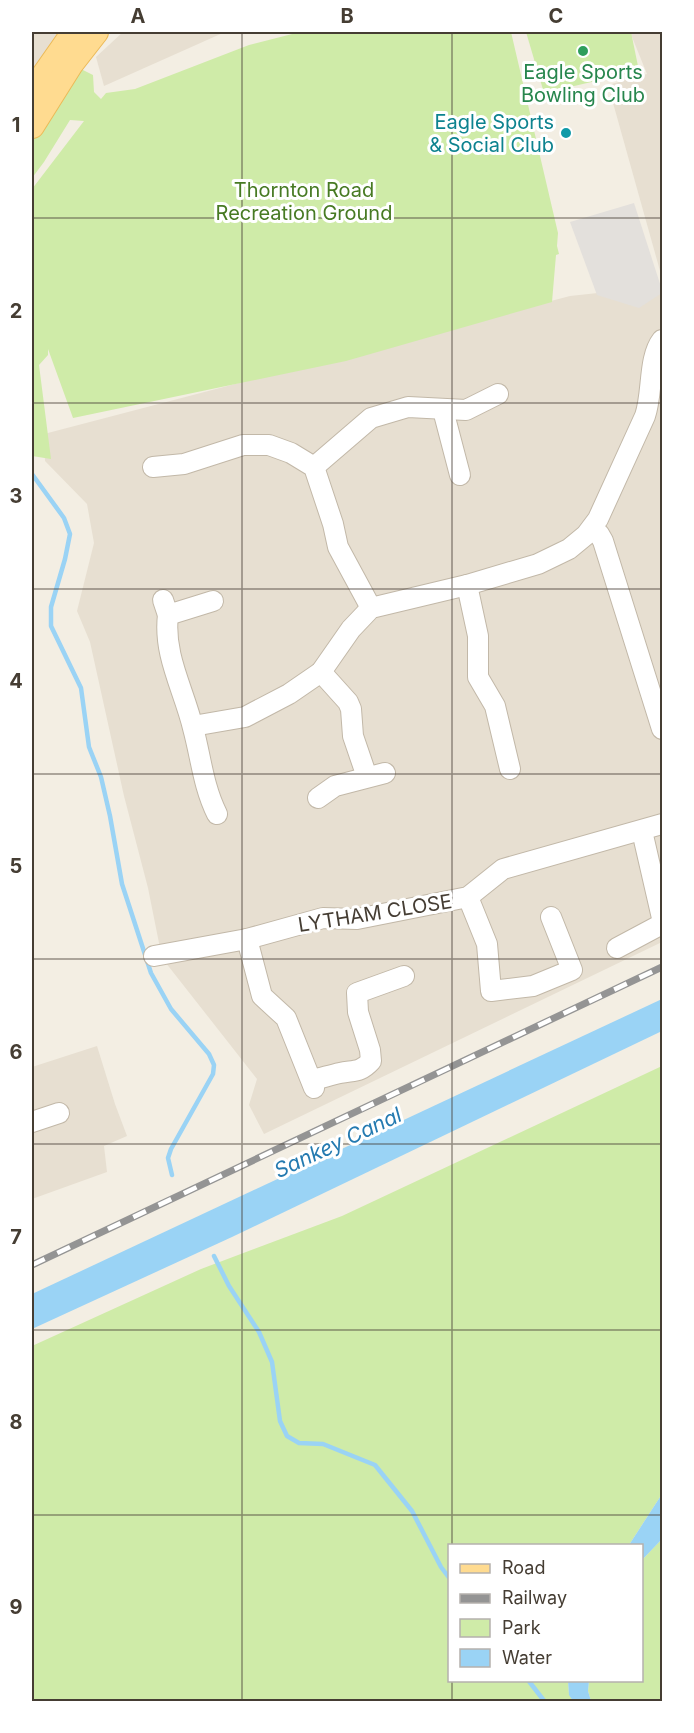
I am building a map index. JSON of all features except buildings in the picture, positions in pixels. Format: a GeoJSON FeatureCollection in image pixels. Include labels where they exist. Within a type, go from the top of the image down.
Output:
{"type":"FeatureCollection","features":[{"type":"Feature","properties":{"kind":"main road"},"geometry":{"type":"LineString","coordinates":[[32,92],[74,32]]}},
{"type":"Feature","properties":{"kind":"main road"},"geometry":{"type":"LineString","coordinates":[[32,126],[71,64],[96,32]]}},
{"type":"Feature","properties":{"kind":"street"},"geometry":{"type":"LineString","coordinates":[[193,726],[245,717],[289,694],[321,672],[351,629],[371,608],[467,585],[556,556],[578,542],[592,528],[603,510],[645,416],[650,396],[654,355],[663,340]]}},
{"type":"Feature","properties":{"kind":"street"},"geometry":{"type":"LineString","coordinates":[[314,467],[371,418],[408,407],[466,410],[502,392]]}},
{"type":"Feature","properties":{"kind":"street"},"geometry":{"type":"LineString","coordinates":[[443,410],[460,475]]}},
{"type":"Feature","properties":{"kind":"street"},"geometry":{"type":"LineString","coordinates":[[151,467],[184,464],[243,445],[269,445],[291,453],[314,467],[333,524],[338,547],[371,608]]}},
{"type":"Feature","properties":{"kind":"street"},"geometry":{"type":"LineString","coordinates":[[592,528],[603,541],[663,729]]}},
{"type":"Feature","properties":{"kind":"street"},"geometry":{"type":"LineString","coordinates":[[467,585],[478,636],[478,677],[495,706],[510,769]]}},
{"type":"Feature","properties":{"kind":"street"},"geometry":{"type":"LineString","coordinates":[[213,601],[166,607],[166,632],[168,650],[193,726],[205,786],[218,815]]}},
{"type":"Feature","properties":{"kind":"street"},"geometry":{"type":"LineString","coordinates":[[318,798],[335,786],[376,775],[353,736],[351,709],[348,702],[321,672]]}},
{"type":"Feature","properties":{"kind":"street","name":"LYTHAM CLOSE"},"geometry":{"type":"LineString","coordinates":[[154,956],[248,939],[323,918],[357,919],[468,897],[503,869],[663,824]]}},
{"type":"Feature","properties":{"kind":"street"},"geometry":{"type":"LineString","coordinates":[[642,831],[663,918]]}},
{"type":"Feature","properties":{"kind":"street","name":"LYTHAM CLOSE"},"geometry":{"type":"LineString","coordinates":[[468,897],[488,944],[491,991],[533,986],[572,970],[550,917]]}},
{"type":"Feature","properties":{"kind":"street"},"geometry":{"type":"LineString","coordinates":[[617,948],[663,924]]}},
{"type":"Feature","properties":{"kind":"street"},"geometry":{"type":"LineString","coordinates":[[248,939],[262,996],[286,1018],[313,1084],[343,1072],[355,1072],[371,1061],[370,1050],[358,1012],[357,993],[404,976]]}},
{"type":"Feature","properties":{"kind":"street"},"geometry":{"type":"LineString","coordinates":[[33,1119],[59,1113]]}},
{"type":"Feature","properties":{"kind":"shaded area"},"geometry":{"type":"Polygon","coordinates":[[[32,32],[61,32],[32,71],[32,32]]]}},
{"type":"Feature","properties":{"kind":"shaded area"},"geometry":{"type":"Polygon","coordinates":[[[123,32],[225,32],[104,86],[96,57],[123,32]]]}},
{"type":"Feature","properties":{"kind":"shaded area"},"geometry":{"type":"Polygon","coordinates":[[[630,32],[662,32],[662,278],[608,85],[647,74],[630,32]]]}},
{"type":"Feature","properties":{"kind":"shaded area"},"geometry":{"type":"Polygon","coordinates":[[[634,203],[662,290],[662,293],[639,308],[597,295],[570,222],[634,203]]]}},
{"type":"Feature","properties":{"kind":"shaded area"},"geometry":{"type":"Polygon","coordinates":[[[662,286],[662,942],[264,1134],[249,1105],[257,1079],[162,958],[148,888],[124,796],[90,642],[77,611],[94,543],[87,504],[45,461],[44,434],[570,296],[662,286]]]}},
{"type":"Feature","properties":{"kind":"shaded area"},"geometry":{"type":"Polygon","coordinates":[[[97,1046],[127,1136],[104,1146],[107,1172],[32,1199],[32,1067],[97,1046]]]}},
{"type":"Feature","properties":{"kind":"green space","name":"Thornton Road Recreation Ground"},"geometry":{"type":"Polygon","coordinates":[[[300,32],[511,32],[558,233],[559,254],[556,255],[552,302],[346,361],[73,418],[48,349],[48,355],[39,365],[51,459],[32,456],[32,189],[84,121],[70,120],[32,178],[32,139],[79,68],[93,75],[94,92],[101,99],[106,93],[135,89],[249,45],[300,32]]]}},
{"type":"Feature","properties":{"kind":"green space","name":"Eagle Sports Bowling Club"},"geometry":{"type":"Polygon","coordinates":[[[526,32],[631,32],[639,71],[544,93],[526,32]]]}},
{"type":"Feature","properties":{"kind":"green space"},"geometry":{"type":"Polygon","coordinates":[[[662,1066],[662,1494],[630,1544],[448,1544],[448,1682],[568,1682],[569,1694],[573,1701],[32,1701],[32,1346],[201,1269],[342,1216],[662,1066]]]}},
{"type":"Feature","properties":{"kind":"green space"},"geometry":{"type":"Polygon","coordinates":[[[662,1539],[662,1701],[591,1701],[588,1691],[589,1682],[643,1682],[643,1559],[662,1539]]]}},
{"type":"Feature","properties":{"kind":"water"},"geometry":{"type":"Polygon","coordinates":[[[662,999],[662,1031],[232,1237],[32,1329],[32,1294],[662,999]]]}},
{"type":"Feature","properties":{"kind":"water"},"geometry":{"type":"Polygon","coordinates":[[[662,1494],[662,1539],[643,1559],[643,1544],[630,1544],[662,1494]]]}},
{"type":"Feature","properties":{"kind":"water"},"geometry":{"type":"Polygon","coordinates":[[[568,1682],[589,1682],[588,1691],[591,1701],[573,1701],[569,1695],[568,1682]]]}},
{"type":"Feature","properties":{"kind":"waterway"},"geometry":{"type":"LineString","coordinates":[[32,474],[64,518],[70,534],[51,607],[51,626],[81,688],[89,747],[101,777],[122,884],[151,973],[171,1009],[209,1054],[214,1065],[213,1074],[171,1149],[168,1158],[172,1175]]}},
{"type":"Feature","properties":{"kind":"waterway"},"geometry":{"type":"LineString","coordinates":[[214,1256],[229,1286],[259,1332],[272,1362],[280,1421],[287,1436],[299,1443],[323,1444],[375,1465],[412,1511],[448,1576]]}},
{"type":"Feature","properties":{"kind":"waterway"},"geometry":{"type":"LineString","coordinates":[[530,1682],[545,1702]]}},
{"type":"Feature","properties":{"kind":"railway"},"geometry":{"type":"LineString","coordinates":[[32,1265],[662,967]]}},
{"type":"Feature","properties":{"kind":"place","name":"Eagle Sports Bowling Club"},"geometry":{"type":"Point","coordinates":[583,51]}},
{"type":"Feature","properties":{"kind":"place","name":"Eagle Sports & Social Club"},"geometry":{"type":"Point","coordinates":[566,133]}},
{"type":"Feature","properties":{"kind":"water label","name":"Sankey Canal"},"geometry":{"type":"Point","coordinates":[338,1143]}}]}
